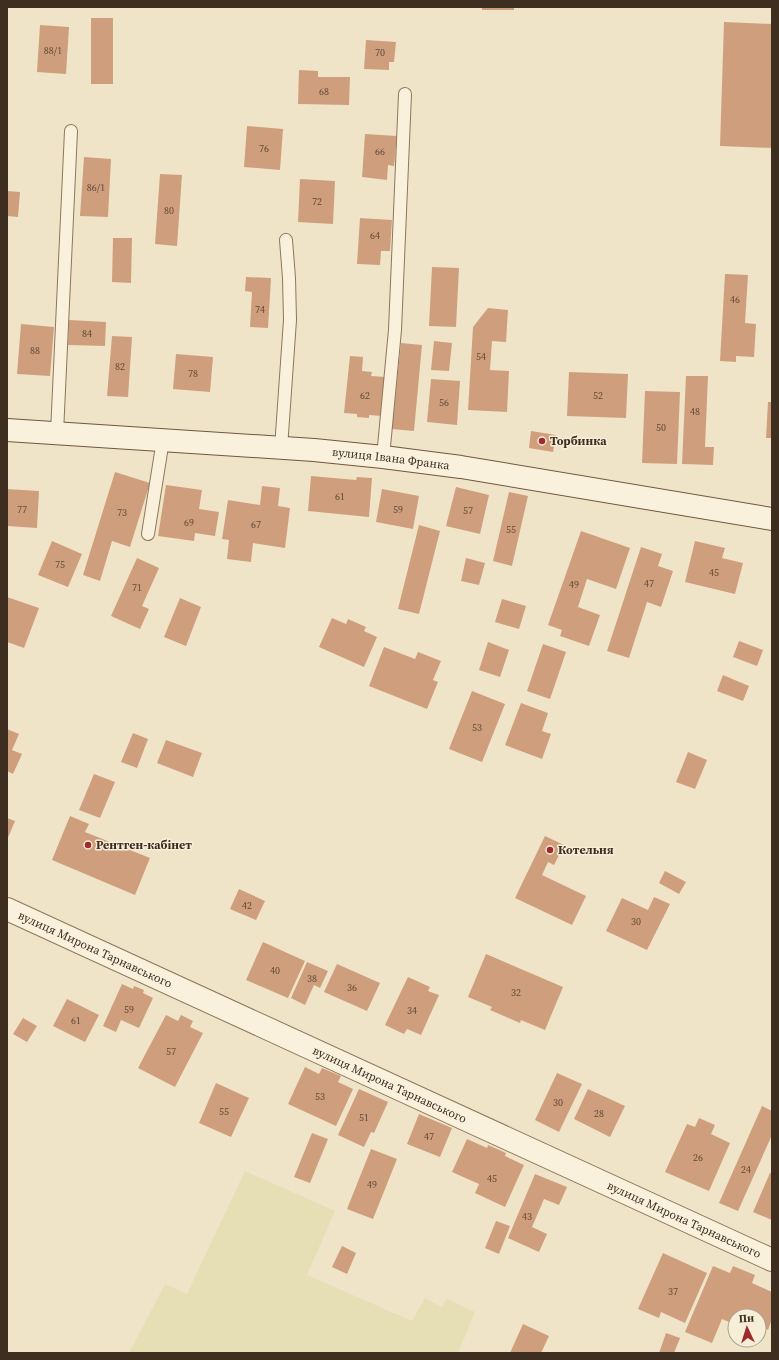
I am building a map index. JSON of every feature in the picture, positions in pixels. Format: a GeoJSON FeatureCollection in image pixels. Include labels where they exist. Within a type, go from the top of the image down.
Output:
{"type":"FeatureCollection","features":[{"type":"Feature","properties":{"kind":"street","name":"вулиця Івана Франка"},"geometry":{"type":"LineString","coordinates":[[7,430],[281,448],[383,457],[461,467],[772,519]]}},
{"type":"Feature","properties":{"kind":"street","name":"вулиця Мирона Тарнавського"},"geometry":{"type":"LineString","coordinates":[[7,909],[772,1260]]}},
{"type":"Feature","properties":{"kind":"lane"},"geometry":{"type":"LineString","coordinates":[[383,457],[395,330],[405,94]]}},
{"type":"Feature","properties":{"kind":"lane"},"geometry":{"type":"LineString","coordinates":[[57,433],[71,131]]}},
{"type":"Feature","properties":{"kind":"lane"},"geometry":{"type":"LineString","coordinates":[[281,448],[290,320],[286,240]]}},
{"type":"Feature","properties":{"kind":"lane"},"geometry":{"type":"LineString","coordinates":[[148,534],[164,440]]}},
{"type":"Feature","properties":{"kind":"shaded area"},"geometry":{"type":"Polygon","coordinates":[[[245,1171],[335,1211],[307,1275],[412,1321],[425,1298],[442,1307],[447,1299],[475,1312],[458,1353],[129,1353],[165,1284],[187,1294],[245,1171]]]}},
{"type":"Feature","properties":{"kind":"building"},"geometry":{"type":"Polygon","coordinates":[[[482,7],[514,7],[514,10],[482,10],[482,7]]]}},
{"type":"Feature","properties":{"kind":"building"},"geometry":{"type":"Polygon","coordinates":[[[91,18],[113,18],[113,84],[91,84],[91,18]]]}},
{"type":"Feature","properties":{"kind":"building"},"geometry":{"type":"Polygon","coordinates":[[[724,22],[772,24],[772,148],[720,146],[724,22]]]}},
{"type":"Feature","properties":{"kind":"building"},"geometry":{"type":"Polygon","coordinates":[[[40,25],[69,27],[66,74],[37,72],[40,25]]]}},
{"type":"Feature","properties":{"kind":"building"},"geometry":{"type":"Polygon","coordinates":[[[366,40],[396,42],[394,62],[389,62],[389,70],[364,69],[366,40]]]}},
{"type":"Feature","properties":{"kind":"building"},"geometry":{"type":"Polygon","coordinates":[[[299,70],[318,71],[318,77],[350,77],[349,105],[298,104],[299,70]]]}},
{"type":"Feature","properties":{"kind":"building"},"geometry":{"type":"Polygon","coordinates":[[[247,126],[283,129],[280,170],[244,167],[247,126]]]}},
{"type":"Feature","properties":{"kind":"building"},"geometry":{"type":"Polygon","coordinates":[[[365,134],[397,136],[394,166],[388,165],[387,180],[362,177],[365,134]]]}},
{"type":"Feature","properties":{"kind":"building"},"geometry":{"type":"Polygon","coordinates":[[[84,157],[111,159],[108,217],[80,216],[84,157]]]}},
{"type":"Feature","properties":{"kind":"building"},"geometry":{"type":"Polygon","coordinates":[[[160,174],[182,175],[177,246],[155,244],[160,174]]]}},
{"type":"Feature","properties":{"kind":"building"},"geometry":{"type":"Polygon","coordinates":[[[300,179],[335,181],[333,224],[298,222],[300,179]]]}},
{"type":"Feature","properties":{"kind":"building"},"geometry":{"type":"Polygon","coordinates":[[[7,191],[20,192],[18,217],[7,216],[7,191]]]}},
{"type":"Feature","properties":{"kind":"building"},"geometry":{"type":"Polygon","coordinates":[[[360,218],[392,220],[390,251],[381,251],[380,265],[357,264],[360,218]]]}},
{"type":"Feature","properties":{"kind":"building"},"geometry":{"type":"Polygon","coordinates":[[[113,238],[132,238],[131,283],[112,282],[113,238]]]}},
{"type":"Feature","properties":{"kind":"building"},"geometry":{"type":"Polygon","coordinates":[[[432,267],[459,268],[456,327],[429,326],[432,267]]]}},
{"type":"Feature","properties":{"kind":"building"},"geometry":{"type":"Polygon","coordinates":[[[725,274],[748,275],[745,323],[756,324],[754,357],[736,356],[736,362],[720,361],[725,274]]]}},
{"type":"Feature","properties":{"kind":"building"},"geometry":{"type":"Polygon","coordinates":[[[246,277],[271,278],[268,328],[250,327],[252,292],[245,291],[246,277]]]}},
{"type":"Feature","properties":{"kind":"building"},"geometry":{"type":"Polygon","coordinates":[[[488,308],[508,310],[506,342],[492,341],[490,370],[509,371],[507,412],[468,410],[473,327],[488,308]]]}},
{"type":"Feature","properties":{"kind":"building"},"geometry":{"type":"Polygon","coordinates":[[[69,320],[106,322],[105,346],[68,345],[69,320]]]}},
{"type":"Feature","properties":{"kind":"building"},"geometry":{"type":"Polygon","coordinates":[[[21,324],[54,327],[50,376],[17,374],[21,324]]]}},
{"type":"Feature","properties":{"kind":"building"},"geometry":{"type":"Polygon","coordinates":[[[112,336],[132,337],[128,397],[107,396],[112,336]]]}},
{"type":"Feature","properties":{"kind":"building"},"geometry":{"type":"Polygon","coordinates":[[[434,341],[452,343],[449,371],[431,370],[434,341]]]}},
{"type":"Feature","properties":{"kind":"building"},"geometry":{"type":"Polygon","coordinates":[[[401,343],[422,345],[414,431],[392,429],[401,343]]]}},
{"type":"Feature","properties":{"kind":"building"},"geometry":{"type":"Polygon","coordinates":[[[176,354],[213,357],[210,392],[173,389],[176,354]]]}},
{"type":"Feature","properties":{"kind":"building"},"geometry":{"type":"Polygon","coordinates":[[[350,356],[363,357],[362,371],[372,372],[371,376],[385,377],[382,416],[369,415],[369,418],[357,417],[357,414],[344,413],[350,356]]]}},
{"type":"Feature","properties":{"kind":"building"},"geometry":{"type":"Polygon","coordinates":[[[569,372],[628,374],[626,418],[567,416],[569,372]]]}},
{"type":"Feature","properties":{"kind":"building"},"geometry":{"type":"Polygon","coordinates":[[[686,376],[708,376],[705,447],[714,447],[713,465],[682,464],[686,376]]]}},
{"type":"Feature","properties":{"kind":"building"},"geometry":{"type":"Polygon","coordinates":[[[431,379],[460,381],[457,425],[427,422],[431,379]]]}},
{"type":"Feature","properties":{"kind":"building"},"geometry":{"type":"Polygon","coordinates":[[[645,391],[680,392],[677,464],[642,463],[645,391]]]}},
{"type":"Feature","properties":{"kind":"building"},"geometry":{"type":"Polygon","coordinates":[[[768,402],[772,402],[772,438],[766,438],[768,402]]]}},
{"type":"Feature","properties":{"kind":"building","name":"Торбинка"},"geometry":{"type":"Polygon","coordinates":[[[531,431],[556,435],[553,452],[529,448],[531,431]]]}},
{"type":"Feature","properties":{"kind":"building"},"geometry":{"type":"Polygon","coordinates":[[[115,472],[150,483],[130,547],[112,541],[100,581],[83,575],[115,472]]]}},
{"type":"Feature","properties":{"kind":"building"},"geometry":{"type":"Polygon","coordinates":[[[311,476],[356,480],[357,477],[372,478],[369,517],[308,511],[311,476]]]}},
{"type":"Feature","properties":{"kind":"building"},"geometry":{"type":"Polygon","coordinates":[[[166,485],[202,490],[199,509],[219,512],[215,536],[195,533],[194,541],[158,536],[166,485]]]}},
{"type":"Feature","properties":{"kind":"building"},"geometry":{"type":"Polygon","coordinates":[[[262,486],[280,488],[278,506],[290,508],[285,548],[253,543],[251,562],[227,559],[229,540],[222,539],[228,500],[260,505],[262,486]]]}},
{"type":"Feature","properties":{"kind":"building"},"geometry":{"type":"Polygon","coordinates":[[[456,487],[489,495],[480,534],[446,526],[456,487]]]}},
{"type":"Feature","properties":{"kind":"building"},"geometry":{"type":"Polygon","coordinates":[[[7,489],[39,491],[37,528],[7,526],[7,489]]]}},
{"type":"Feature","properties":{"kind":"building"},"geometry":{"type":"Polygon","coordinates":[[[382,489],[419,496],[413,529],[376,522],[382,489]]]}},
{"type":"Feature","properties":{"kind":"building"},"geometry":{"type":"Polygon","coordinates":[[[509,492],[528,496],[512,566],[493,561],[509,492]]]}},
{"type":"Feature","properties":{"kind":"building"},"geometry":{"type":"Polygon","coordinates":[[[419,525],[440,531],[419,614],[398,609],[419,525]]]}},
{"type":"Feature","properties":{"kind":"building"},"geometry":{"type":"Polygon","coordinates":[[[581,531],[630,548],[616,589],[587,579],[578,607],[600,615],[589,646],[560,636],[562,630],[548,625],[581,531]]]}},
{"type":"Feature","properties":{"kind":"building"},"geometry":{"type":"Polygon","coordinates":[[[52,541],[82,554],[68,587],[38,575],[52,541]]]}},
{"type":"Feature","properties":{"kind":"building"},"geometry":{"type":"Polygon","coordinates":[[[695,541],[725,548],[722,558],[743,563],[735,594],[685,582],[695,541]]]}},
{"type":"Feature","properties":{"kind":"building"},"geometry":{"type":"Polygon","coordinates":[[[641,547],[662,554],[658,566],[673,571],[661,607],[647,602],[629,658],[607,651],[641,547]]]}},
{"type":"Feature","properties":{"kind":"building"},"geometry":{"type":"Polygon","coordinates":[[[137,558],[159,568],[142,606],[149,609],[140,629],[111,616],[137,558]]]}},
{"type":"Feature","properties":{"kind":"building"},"geometry":{"type":"Polygon","coordinates":[[[466,558],[485,563],[479,585],[461,581],[466,558]]]}},
{"type":"Feature","properties":{"kind":"building"},"geometry":{"type":"Polygon","coordinates":[[[7,597],[39,608],[24,648],[7,642],[7,597]]]}},
{"type":"Feature","properties":{"kind":"building"},"geometry":{"type":"Polygon","coordinates":[[[180,598],[201,607],[186,646],[164,637],[180,598]]]}},
{"type":"Feature","properties":{"kind":"building"},"geometry":{"type":"Polygon","coordinates":[[[502,599],[526,606],[519,629],[495,622],[502,599]]]}},
{"type":"Feature","properties":{"kind":"building"},"geometry":{"type":"Polygon","coordinates":[[[332,618],[346,624],[348,619],[366,627],[364,631],[377,637],[364,667],[319,647],[332,618]]]}},
{"type":"Feature","properties":{"kind":"building"},"geometry":{"type":"Polygon","coordinates":[[[739,641],[763,650],[757,666],[733,657],[739,641]]]}},
{"type":"Feature","properties":{"kind":"building"},"geometry":{"type":"Polygon","coordinates":[[[488,642],[509,650],[500,677],[479,670],[488,642]]]}},
{"type":"Feature","properties":{"kind":"building"},"geometry":{"type":"Polygon","coordinates":[[[543,644],[566,652],[550,699],[527,691],[543,644]]]}},
{"type":"Feature","properties":{"kind":"building"},"geometry":{"type":"Polygon","coordinates":[[[384,647],[415,659],[418,652],[441,661],[433,680],[438,682],[427,709],[369,686],[384,647]]]}},
{"type":"Feature","properties":{"kind":"building"},"geometry":{"type":"Polygon","coordinates":[[[723,675],[749,686],[743,701],[717,691],[723,675]]]}},
{"type":"Feature","properties":{"kind":"building"},"geometry":{"type":"Polygon","coordinates":[[[472,691],[505,704],[482,762],[449,749],[472,691]]]}},
{"type":"Feature","properties":{"kind":"building"},"geometry":{"type":"Polygon","coordinates":[[[521,703],[548,713],[542,731],[551,734],[542,759],[505,745],[521,703]]]}},
{"type":"Feature","properties":{"kind":"building"},"geometry":{"type":"Polygon","coordinates":[[[7,729],[19,734],[12,750],[22,754],[13,774],[7,771],[7,729]]]}},
{"type":"Feature","properties":{"kind":"building"},"geometry":{"type":"Polygon","coordinates":[[[133,733],[148,739],[137,768],[121,762],[133,733]]]}},
{"type":"Feature","properties":{"kind":"building"},"geometry":{"type":"Polygon","coordinates":[[[166,740],[202,753],[193,777],[157,763],[166,740]]]}},
{"type":"Feature","properties":{"kind":"building"},"geometry":{"type":"Polygon","coordinates":[[[688,752],[707,760],[695,789],[676,782],[688,752]]]}},
{"type":"Feature","properties":{"kind":"building"},"geometry":{"type":"Polygon","coordinates":[[[94,774],[115,782],[100,818],[79,810],[94,774]]]}},
{"type":"Feature","properties":{"kind":"building","name":"Рентген-кабінет"},"geometry":{"type":"Polygon","coordinates":[[[70,816],[89,824],[85,832],[150,858],[135,895],[52,860],[70,816]]]}},
{"type":"Feature","properties":{"kind":"building"},"geometry":{"type":"Polygon","coordinates":[[[7,818],[15,821],[7,840],[7,818]]]}},
{"type":"Feature","properties":{"kind":"building"},"geometry":{"type":"Polygon","coordinates":[[[545,836],[564,845],[554,865],[548,862],[542,875],[586,896],[572,925],[515,898],[545,836]]]}},
{"type":"Feature","properties":{"kind":"building"},"geometry":{"type":"Polygon","coordinates":[[[665,871],[686,882],[679,894],[659,883],[665,871]]]}},
{"type":"Feature","properties":{"kind":"building"},"geometry":{"type":"Polygon","coordinates":[[[239,889],[265,901],[256,920],[230,909],[239,889]]]}},
{"type":"Feature","properties":{"kind":"building"},"geometry":{"type":"Polygon","coordinates":[[[654,897],[670,904],[647,950],[606,931],[622,898],[648,910],[654,897]]]}},
{"type":"Feature","properties":{"kind":"building"},"geometry":{"type":"Polygon","coordinates":[[[263,942],[305,961],[288,998],[246,980],[263,942]]]}},
{"type":"Feature","properties":{"kind":"building"},"geometry":{"type":"Polygon","coordinates":[[[486,954],[563,987],[545,1030],[521,1020],[520,1023],[490,1010],[492,1007],[468,997],[486,954]]]}},
{"type":"Feature","properties":{"kind":"building"},"geometry":{"type":"Polygon","coordinates":[[[307,962],[328,971],[320,988],[314,985],[305,1005],[291,998],[307,962]]]}},
{"type":"Feature","properties":{"kind":"building"},"geometry":{"type":"Polygon","coordinates":[[[337,964],[380,983],[367,1011],[324,992],[337,964]]]}},
{"type":"Feature","properties":{"kind":"building"},"geometry":{"type":"Polygon","coordinates":[[[408,977],[430,987],[428,991],[439,995],[421,1035],[407,1029],[404,1034],[385,1025],[408,977]]]}},
{"type":"Feature","properties":{"kind":"building"},"geometry":{"type":"Polygon","coordinates":[[[122,984],[133,989],[134,986],[144,990],[143,993],[153,998],[139,1028],[121,1020],[116,1032],[103,1026],[122,984]]]}},
{"type":"Feature","properties":{"kind":"building"},"geometry":{"type":"Polygon","coordinates":[[[67,999],[99,1015],[85,1042],[53,1026],[67,999]]]}},
{"type":"Feature","properties":{"kind":"building"},"geometry":{"type":"Polygon","coordinates":[[[166,1015],[178,1021],[181,1015],[193,1021],[190,1027],[203,1033],[175,1087],[138,1068],[166,1015]]]}},
{"type":"Feature","properties":{"kind":"building"},"geometry":{"type":"Polygon","coordinates":[[[23,1018],[37,1026],[27,1042],[13,1034],[23,1018]]]}},
{"type":"Feature","properties":{"kind":"building"},"geometry":{"type":"Polygon","coordinates":[[[305,1067],[319,1074],[322,1068],[341,1076],[338,1082],[353,1089],[336,1126],[288,1104],[305,1067]]]}},
{"type":"Feature","properties":{"kind":"building"},"geometry":{"type":"Polygon","coordinates":[[[557,1073],[582,1084],[559,1132],[535,1120],[557,1073]]]}},
{"type":"Feature","properties":{"kind":"building"},"geometry":{"type":"Polygon","coordinates":[[[216,1083],[249,1098],[231,1137],[199,1123],[216,1083]]]}},
{"type":"Feature","properties":{"kind":"building"},"geometry":{"type":"Polygon","coordinates":[[[359,1089],[388,1102],[374,1133],[371,1132],[364,1147],[338,1135],[359,1089]]]}},
{"type":"Feature","properties":{"kind":"building"},"geometry":{"type":"Polygon","coordinates":[[[588,1089],[625,1106],[610,1137],[574,1119],[588,1089]]]}},
{"type":"Feature","properties":{"kind":"building"},"geometry":{"type":"Polygon","coordinates":[[[762,1106],[772,1111],[772,1135],[738,1211],[719,1203],[762,1106]]]}},
{"type":"Feature","properties":{"kind":"building"},"geometry":{"type":"Polygon","coordinates":[[[419,1114],[452,1128],[440,1157],[407,1144],[419,1114]]]}},
{"type":"Feature","properties":{"kind":"building"},"geometry":{"type":"Polygon","coordinates":[[[699,1118],[715,1125],[711,1134],[730,1143],[709,1191],[665,1172],[687,1124],[695,1127],[699,1118]]]}},
{"type":"Feature","properties":{"kind":"building"},"geometry":{"type":"Polygon","coordinates":[[[312,1133],[328,1139],[310,1183],[294,1177],[312,1133]]]}},
{"type":"Feature","properties":{"kind":"building"},"geometry":{"type":"Polygon","coordinates":[[[467,1139],[487,1148],[488,1145],[506,1153],[505,1156],[524,1165],[505,1207],[475,1193],[479,1184],[452,1172],[467,1139]]]}},
{"type":"Feature","properties":{"kind":"building"},"geometry":{"type":"Polygon","coordinates":[[[371,1149],[397,1159],[373,1219],[347,1209],[371,1149]]]}},
{"type":"Feature","properties":{"kind":"building"},"geometry":{"type":"Polygon","coordinates":[[[770,1173],[772,1173],[772,1220],[753,1212],[770,1173]]]}},
{"type":"Feature","properties":{"kind":"building"},"geometry":{"type":"Polygon","coordinates":[[[535,1174],[567,1187],[559,1205],[544,1199],[532,1227],[547,1234],[539,1252],[508,1238],[535,1174]]]}},
{"type":"Feature","properties":{"kind":"building"},"geometry":{"type":"Polygon","coordinates":[[[496,1221],[510,1226],[499,1254],[485,1248],[496,1221]]]}},
{"type":"Feature","properties":{"kind":"building"},"geometry":{"type":"Polygon","coordinates":[[[342,1246],[356,1253],[347,1274],[332,1267],[342,1246]]]}},
{"type":"Feature","properties":{"kind":"building"},"geometry":{"type":"Polygon","coordinates":[[[663,1253],[707,1273],[685,1323],[661,1312],[659,1318],[638,1309],[663,1253]]]}},
{"type":"Feature","properties":{"kind":"building"},"geometry":{"type":"Polygon","coordinates":[[[713,1266],[730,1273],[733,1266],[755,1275],[752,1283],[772,1292],[772,1323],[771,1322],[768,1330],[767,1308],[727,1308],[727,1321],[722,1319],[712,1343],[685,1332],[713,1266]]]}},
{"type":"Feature","properties":{"kind":"building"},"geometry":{"type":"Polygon","coordinates":[[[523,1324],[549,1336],[541,1353],[510,1353],[523,1324]]]}},
{"type":"Feature","properties":{"kind":"building"},"geometry":{"type":"Polygon","coordinates":[[[666,1333],[680,1338],[674,1353],[659,1353],[666,1333]]]}},
{"type":"Feature","properties":{"kind":"place","name":"Торбинка"},"geometry":{"type":"Point","coordinates":[542,441]}},
{"type":"Feature","properties":{"kind":"place","name":"Рентген-кабінет"},"geometry":{"type":"Point","coordinates":[88,845]}},
{"type":"Feature","properties":{"kind":"place","name":"Котельня"},"geometry":{"type":"Point","coordinates":[550,850]}}]}
